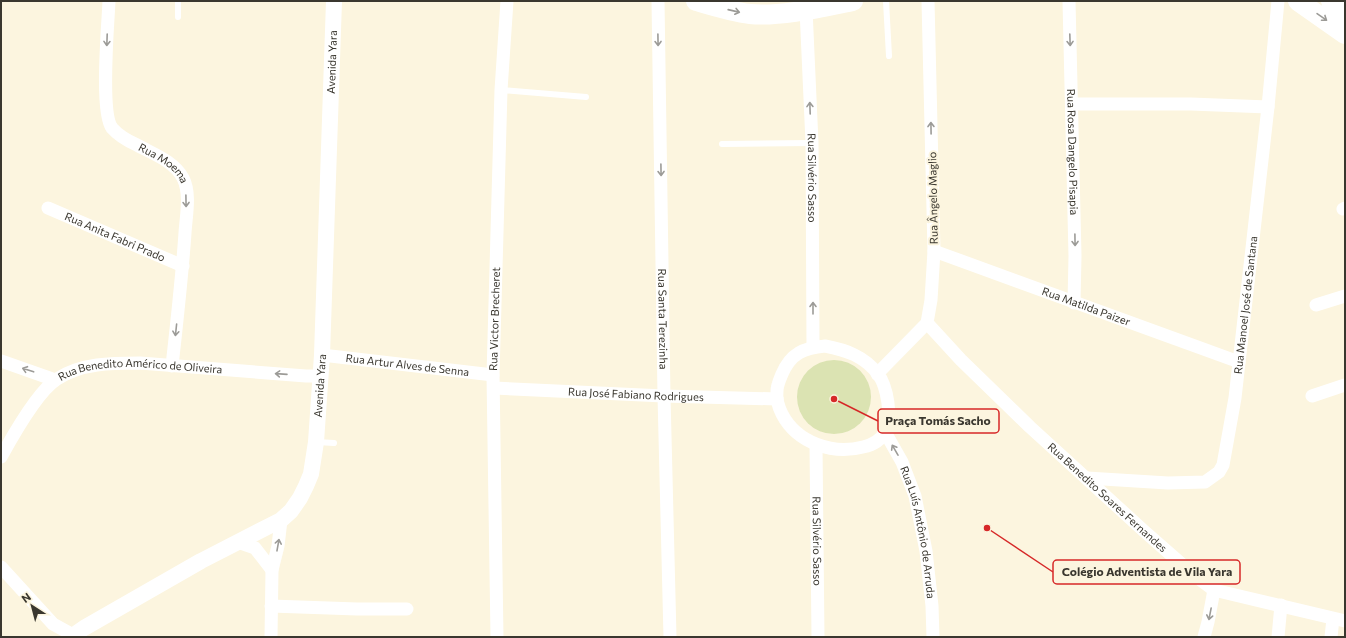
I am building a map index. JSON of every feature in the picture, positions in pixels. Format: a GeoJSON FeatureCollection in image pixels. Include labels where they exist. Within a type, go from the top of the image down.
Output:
{"type":"FeatureCollection","features":[{"type":"Feature","properties":{"kind":"main road"},"geometry":{"type":"LineString","coordinates":[[696,1],[751,14],[775,14],[853,1]]}},
{"type":"Feature","properties":{"kind":"main road"},"geometry":{"type":"LineString","coordinates":[[1298,1],[1345,34]]}},
{"type":"Feature","properties":{"kind":"main road"},"geometry":{"type":"LineString","coordinates":[[1331,1],[1345,10]]}},
{"type":"Feature","properties":{"kind":"street","name":"Rua Moema"},"geometry":{"type":"LineString","coordinates":[[108,1],[105,96],[111,127],[128,141],[170,163],[179,172],[184,180],[186,190],[187,202],[183,266],[172,366]]}},
{"type":"Feature","properties":{"kind":"street","name":"Avenida Yara"},"geometry":{"type":"LineString","coordinates":[[72,636],[201,561],[281,520],[291,511],[300,498],[311,474],[316,442],[322,355],[334,1]]}},
{"type":"Feature","properties":{"kind":"street","name":"Rua Victor Brecheret"},"geometry":{"type":"LineString","coordinates":[[497,637],[493,381],[501,90],[507,1]]}},
{"type":"Feature","properties":{"kind":"street","name":"Rua Santa Terezinha"},"geometry":{"type":"LineString","coordinates":[[658,1],[664,396],[670,637]]}},
{"type":"Feature","properties":{"kind":"street","name":"Rua Ângelo Maglio"},"geometry":{"type":"LineString","coordinates":[[927,323],[931,300],[934,251],[928,1]]}},
{"type":"Feature","properties":{"kind":"street","name":"Rua Rosa Dangelo Pisapia"},"geometry":{"type":"LineString","coordinates":[[1069,1],[1075,256],[1074,303]]}},
{"type":"Feature","properties":{"kind":"street","name":"Rua Manoel José de Santana"},"geometry":{"type":"LineString","coordinates":[[1087,478],[1168,483],[1205,482],[1219,472],[1223,465],[1235,398],[1268,107],[1278,1]]}},
{"type":"Feature","properties":{"kind":"street","name":"Rua Silvério Sasso"},"geometry":{"type":"LineString","coordinates":[[806,9],[812,143],[813,347]]}},
{"type":"Feature","properties":{"kind":"street"},"geometry":{"type":"LineString","coordinates":[[1072,104],[1191,104],[1268,107]]}},
{"type":"Feature","properties":{"kind":"street","name":"Rua Anita Fabri Prado"},"geometry":{"type":"LineString","coordinates":[[48,208],[183,266]]}},
{"type":"Feature","properties":{"kind":"street","name":"Rua Matilda Paizer"},"geometry":{"type":"LineString","coordinates":[[934,251],[1239,362]]}},
{"type":"Feature","properties":{"kind":"street"},"geometry":{"type":"LineString","coordinates":[[1316,305],[1345,296]]}},
{"type":"Feature","properties":{"kind":"street"},"geometry":{"type":"LineString","coordinates":[[877,374],[927,323]]}},
{"type":"Feature","properties":{"kind":"street","name":"Rua Benedito Soares Fernandes"},"geometry":{"type":"LineString","coordinates":[[927,323],[965,365],[1087,478],[1189,570],[1214,590],[1339,620]]}},
{"type":"Feature","properties":{"kind":"street"},"geometry":{"type":"LineString","coordinates":[[825,346],[848,351],[862,359],[877,374],[886,391],[888,415],[885,432],[870,446],[857,449],[839,449],[816,445],[799,435],[786,422],[780,410],[776,392],[787,364],[800,352],[813,347],[825,346]]}},
{"type":"Feature","properties":{"kind":"street","name":"Rua Artur Alves de Senna"},"geometry":{"type":"LineString","coordinates":[[322,355],[493,381]]}},
{"type":"Feature","properties":{"kind":"street"},"geometry":{"type":"LineString","coordinates":[[1,361],[55,380]]}},
{"type":"Feature","properties":{"kind":"street","name":"Rua Benedito Américo de Oliveira"},"geometry":{"type":"LineString","coordinates":[[1,457],[12,437],[45,391],[55,380],[78,369],[90,366],[120,363],[320,376]]}},
{"type":"Feature","properties":{"kind":"street","name":"Rua José Fabiano Rodrigues"},"geometry":{"type":"LineString","coordinates":[[493,381],[664,396],[777,399]]}},
{"type":"Feature","properties":{"kind":"street"},"geometry":{"type":"LineString","coordinates":[[1312,396],[1345,385]]}},
{"type":"Feature","properties":{"kind":"street","name":"Rua Luís Antônio de Arruda"},"geometry":{"type":"LineString","coordinates":[[885,432],[902,462],[915,496],[926,552],[932,606],[933,637]]}},
{"type":"Feature","properties":{"kind":"street","name":"Rua Silvério Sasso"},"geometry":{"type":"LineString","coordinates":[[816,445],[818,637]]}},
{"type":"Feature","properties":{"kind":"street"},"geometry":{"type":"LineString","coordinates":[[271,637],[272,570],[278,546],[281,520]]}},
{"type":"Feature","properties":{"kind":"street"},"geometry":{"type":"LineString","coordinates":[[238,542],[255,548],[272,570]]}},
{"type":"Feature","properties":{"kind":"street"},"geometry":{"type":"LineString","coordinates":[[1,567],[54,631],[72,636]]}},
{"type":"Feature","properties":{"kind":"street"},"geometry":{"type":"LineString","coordinates":[[1204,637],[1214,590]]}},
{"type":"Feature","properties":{"kind":"street"},"geometry":{"type":"LineString","coordinates":[[1278,637],[1281,605]]}},
{"type":"Feature","properties":{"kind":"street"},"geometry":{"type":"LineString","coordinates":[[271,606],[407,609]]}},
{"type":"Feature","properties":{"kind":"street"},"geometry":{"type":"LineString","coordinates":[[1331,637],[1339,620]]}},
{"type":"Feature","properties":{"kind":"lane"},"geometry":{"type":"LineString","coordinates":[[178,1],[178,17]]}},
{"type":"Feature","properties":{"kind":"lane"},"geometry":{"type":"LineString","coordinates":[[886,1],[889,56]]}},
{"type":"Feature","properties":{"kind":"lane"},"geometry":{"type":"LineString","coordinates":[[501,90],[586,97]]}},
{"type":"Feature","properties":{"kind":"lane"},"geometry":{"type":"LineString","coordinates":[[722,144],[812,143]]}},
{"type":"Feature","properties":{"kind":"lane"},"geometry":{"type":"LineString","coordinates":[[316,442],[334,443]]}},
{"type":"Feature","properties":{"kind":"green space"},"geometry":{"type":"Polygon","coordinates":[[[834,360],[848,363],[860,371],[868,383],[871,397],[868,411],[860,423],[848,431],[834,434],[820,431],[808,423],[800,411],[797,397],[800,383],[808,371],[820,363],[834,360]]]}},
{"type":"Feature","properties":{"kind":"place","name":"Praça Tomás Sacho"},"geometry":{"type":"Point","coordinates":[834,399]}},
{"type":"Feature","properties":{"kind":"place","name":"Colégio Adventista de Vila Yara"},"geometry":{"type":"Point","coordinates":[987,528]}}]}
